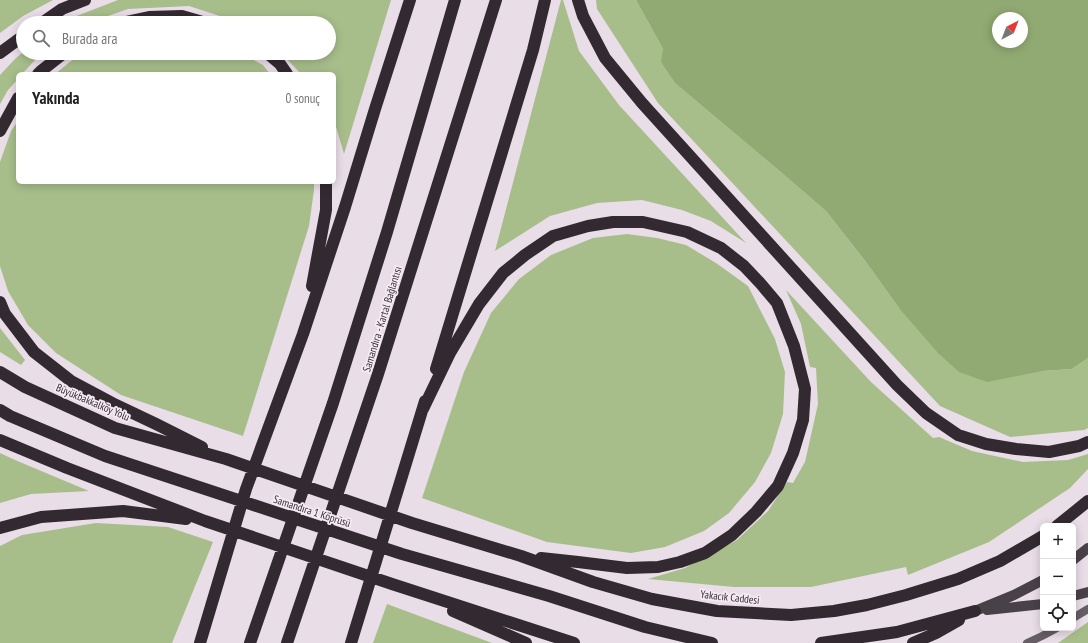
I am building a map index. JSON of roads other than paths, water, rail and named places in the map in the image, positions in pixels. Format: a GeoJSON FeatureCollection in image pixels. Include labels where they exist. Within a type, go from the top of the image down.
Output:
{"type":"FeatureCollection","features":[{"type":"Feature","properties":{"kind":"highway"},"geometry":{"type":"LineString","coordinates":[[52,16],[62,9],[86,0]]}},
{"type":"Feature","properties":{"kind":"highway"},"geometry":{"type":"LineString","coordinates":[[200,643],[246,489],[303,334],[410,0]]}},
{"type":"Feature","properties":{"kind":"highway","name":"Samandıra - Kartal Bağlantısı"},"geometry":{"type":"LineString","coordinates":[[250,643],[333,403],[387,232],[455,0]]}},
{"type":"Feature","properties":{"kind":"highway","name":"Samandıra - Kartal Bağlantısı"},"geometry":{"type":"LineString","coordinates":[[287,643],[378,374],[496,0]]}},
{"type":"Feature","properties":{"kind":"highway"},"geometry":{"type":"LineString","coordinates":[[351,643],[533,50],[545,0]]}},
{"type":"Feature","properties":{"kind":"highway"},"geometry":{"type":"LineString","coordinates":[[578,0],[582,16],[605,58],[633,92],[892,379],[926,413],[958,435],[986,444],[1049,452],[1079,446],[1088,442]]}},
{"type":"Feature","properties":{"kind":"highway"},"geometry":{"type":"LineString","coordinates":[[0,53],[16,41]]}},
{"type":"Feature","properties":{"kind":"highway"},"geometry":{"type":"LineString","coordinates":[[39,72],[54,60]]}},
{"type":"Feature","properties":{"kind":"highway"},"geometry":{"type":"LineString","coordinates":[[275,60],[286,72]]}},
{"type":"Feature","properties":{"kind":"highway"},"geometry":{"type":"LineString","coordinates":[[0,131],[16,102]]}},
{"type":"Feature","properties":{"kind":"highway"},"geometry":{"type":"LineString","coordinates":[[303,334],[326,210],[326,184]]}},
{"type":"Feature","properties":{"kind":"highway"},"geometry":{"type":"LineString","coordinates":[[423,409],[450,353],[479,304],[503,273],[525,255],[553,236],[588,226],[613,222],[644,222],[687,232],[721,248],[744,266],[777,303],[794,346],[805,389],[803,420],[793,453],[778,486],[756,512],[732,535],[705,553],[680,562],[658,567],[627,568],[521,556]]}},
{"type":"Feature","properties":{"kind":"highway"},"geometry":{"type":"LineString","coordinates":[[0,302],[5,314],[34,352],[71,381],[116,405],[226,459]]}},
{"type":"Feature","properties":{"kind":"highway","name":"Büyükbakkalköy Yolu"},"geometry":{"type":"LineString","coordinates":[[0,372],[25,387],[115,428],[226,459]]}},
{"type":"Feature","properties":{"kind":"highway","name":"Samandıra 1 Köprüsü"},"geometry":{"type":"LineString","coordinates":[[0,410],[10,416],[105,456],[402,554],[549,596],[644,627],[712,643]]}},
{"type":"Feature","properties":{"kind":"highway"},"geometry":{"type":"LineString","coordinates":[[0,440],[67,468],[205,521],[574,643]]}},
{"type":"Feature","properties":{"kind":"highway","name":"Samandıra 1 Köprüsü"},"geometry":{"type":"LineString","coordinates":[[226,459],[412,522]]}},
{"type":"Feature","properties":{"kind":"highway"},"geometry":{"type":"LineString","coordinates":[[1061,523],[1088,501]]}},
{"type":"Feature","properties":{"kind":"highway"},"geometry":{"type":"LineString","coordinates":[[0,528],[41,517],[122,511],[205,521]]}},
{"type":"Feature","properties":{"kind":"highway","name":"Yakacık Caddesi"},"geometry":{"type":"LineString","coordinates":[[412,522],[521,556],[593,582],[652,599],[717,611],[791,615],[834,611],[867,605],[958,579],[1000,561],[1040,538]]}},
{"type":"Feature","properties":{"kind":"highway"},"geometry":{"type":"LineString","coordinates":[[392,584],[526,643]]}},
{"type":"Feature","properties":{"kind":"highway"},"geometry":{"type":"LineString","coordinates":[[196,643],[211,604]]}},
{"type":"Feature","properties":{"kind":"highway"},"geometry":{"type":"LineString","coordinates":[[821,643],[897,632],[976,611]]}},
{"type":"Feature","properties":{"kind":"highway"},"geometry":{"type":"LineString","coordinates":[[913,643],[936,633],[976,611]]}},
{"type":"Feature","properties":{"kind":"main road"},"geometry":{"type":"LineString","coordinates":[[1074,559],[1088,548]]}},
{"type":"Feature","properties":{"kind":"main road"},"geometry":{"type":"LineString","coordinates":[[976,611],[1014,595],[1040,582]]}},
{"type":"Feature","properties":{"kind":"main road"},"geometry":{"type":"LineString","coordinates":[[1076,595],[1088,592]]}},
{"type":"Feature","properties":{"kind":"main road"},"geometry":{"type":"LineString","coordinates":[[976,611],[1040,604]]}},
{"type":"Feature","properties":{"kind":"main road"},"geometry":{"type":"LineString","coordinates":[[1076,616],[1088,609]]}},
{"type":"Feature","properties":{"kind":"main road"},"geometry":{"type":"LineString","coordinates":[[1027,643],[1051,631]]}}]}
